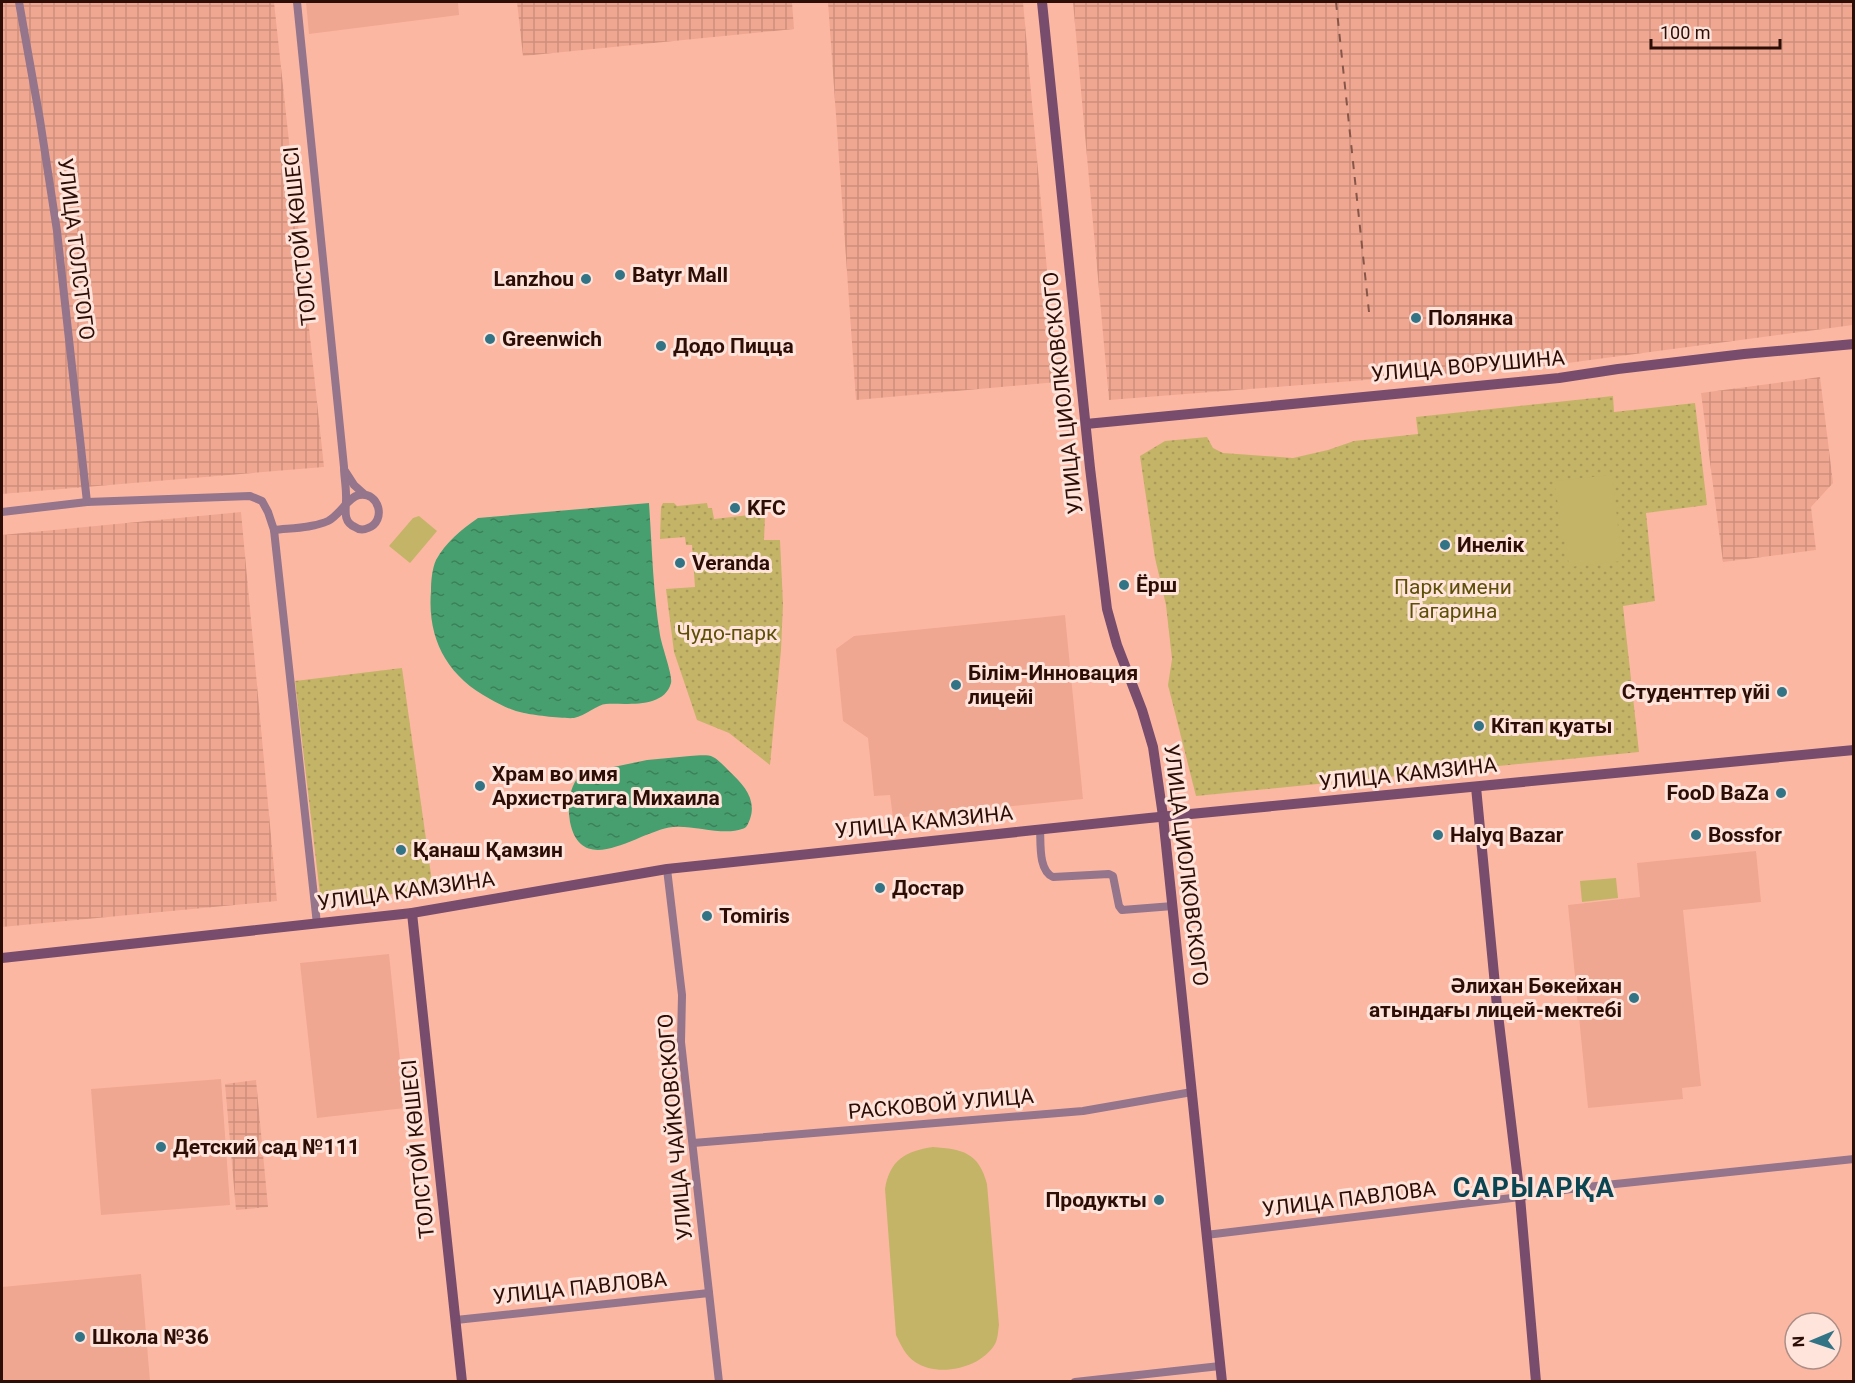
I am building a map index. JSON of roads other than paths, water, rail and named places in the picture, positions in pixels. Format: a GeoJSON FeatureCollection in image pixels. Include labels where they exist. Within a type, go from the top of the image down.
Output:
{"type":"FeatureCollection","features":[{"type":"Feature","properties":{"kind":"main road","name":"УЛИЦА ЦИОЛКОВСКОГО"},"geometry":{"type":"LineString","coordinates":[[1042,2],[1107,609],[1117,645],[1142,710],[1150,738],[1163,816],[1222,1382]]}},
{"type":"Feature","properties":{"kind":"main road","name":"УЛИЦА ВОРУШИНА"},"geometry":{"type":"LineString","coordinates":[[1086,424],[1558,378],[1618,369],[1854,344]]}},
{"type":"Feature","properties":{"kind":"main road","name":"УЛИЦА КАМЗИНА"},"geometry":{"type":"LineString","coordinates":[[2,958],[412,913],[667,869],[1163,816],[1854,750]]}},
{"type":"Feature","properties":{"kind":"main road"},"geometry":{"type":"LineString","coordinates":[[1476,787],[1497,1006],[1520,1197],[1536,1382]]}},
{"type":"Feature","properties":{"kind":"main road","name":"ТОЛСТОЙ КӨШЕСІ"},"geometry":{"type":"LineString","coordinates":[[412,913],[462,1382]]}},
{"type":"Feature","properties":{"kind":"street","name":"УЛИЦА ТОЛСТОГО"},"geometry":{"type":"LineString","coordinates":[[19,2],[57,231],[87,502]]}},
{"type":"Feature","properties":{"kind":"street","name":"ТОЛСТОЙ КӨШЕСІ"},"geometry":{"type":"LineString","coordinates":[[297,2],[344,467]]}},
{"type":"Feature","properties":{"kind":"street"},"geometry":{"type":"LineString","coordinates":[[274,530],[326,522],[369,528],[379,515],[378,505],[354,485],[344,467]]}},
{"type":"Feature","properties":{"kind":"street"},"geometry":{"type":"LineString","coordinates":[[344,467],[346,518],[353,527]]}},
{"type":"Feature","properties":{"kind":"street"},"geometry":{"type":"LineString","coordinates":[[326,522],[338,515],[353,497],[365,495]]}},
{"type":"Feature","properties":{"kind":"street"},"geometry":{"type":"LineString","coordinates":[[2,512],[87,502],[250,496],[262,501],[274,530],[317,924]]}},
{"type":"Feature","properties":{"kind":"street"},"geometry":{"type":"LineString","coordinates":[[1040,829],[1044,868],[1047,874],[1053,877],[1109,873],[1113,876],[1119,906],[1122,910],[1173,906]]}},
{"type":"Feature","properties":{"kind":"street","name":"УЛИЦА ЧАЙКОВСКОГО"},"geometry":{"type":"LineString","coordinates":[[667,869],[682,995],[681,1042],[719,1382]]}},
{"type":"Feature","properties":{"kind":"street","name":"РАСКОВОЙ УЛИЦА"},"geometry":{"type":"LineString","coordinates":[[693,1143],[1083,1111],[1192,1092]]}},
{"type":"Feature","properties":{"kind":"street","name":"УЛИЦА ПАВЛОВА"},"geometry":{"type":"LineString","coordinates":[[1206,1235],[1577,1188],[1854,1159]]}},
{"type":"Feature","properties":{"kind":"street","name":"УЛИЦА ПАВЛОВА"},"geometry":{"type":"LineString","coordinates":[[456,1320],[709,1293]]}},
{"type":"Feature","properties":{"kind":"street"},"geometry":{"type":"LineString","coordinates":[[1075,1382],[1220,1365]]}},
{"type":"Feature","properties":{"kind":"water"},"geometry":{"type":"Polygon","coordinates":[[[649,503],[658,619],[671,679],[667,691],[661,697],[643,703],[603,705],[574,718],[534,715],[502,706],[475,690],[451,667],[443,654],[432,625],[431,583],[436,560],[449,542],[460,532],[478,518],[649,503]]]}},
{"type":"Feature","properties":{"kind":"water"},"geometry":{"type":"Polygon","coordinates":[[[690,756],[713,757],[748,792],[752,812],[745,828],[735,831],[718,831],[673,827],[599,850],[587,848],[577,839],[570,822],[569,803],[573,785],[580,774],[647,760],[690,756]]]}},
{"type":"Feature","properties":{"kind":"railway"},"geometry":{"type":"LineString","coordinates":[[1336,2],[1369,312]]}},
{"type":"Feature","properties":{"kind":"place","name":"Batyr Mall"},"geometry":{"type":"Point","coordinates":[620,275]}},
{"type":"Feature","properties":{"kind":"place","name":"Lanzhou"},"geometry":{"type":"Point","coordinates":[586,279]}},
{"type":"Feature","properties":{"kind":"place","name":"Полянка"},"geometry":{"type":"Point","coordinates":[1416,318]}},
{"type":"Feature","properties":{"kind":"place","name":"Greenwich"},"geometry":{"type":"Point","coordinates":[490,339]}},
{"type":"Feature","properties":{"kind":"place","name":"Додо Пицца"},"geometry":{"type":"Point","coordinates":[661,346]}},
{"type":"Feature","properties":{"kind":"place","name":"KFC"},"geometry":{"type":"Point","coordinates":[735,508]}},
{"type":"Feature","properties":{"kind":"place","name":"Инелік"},"geometry":{"type":"Point","coordinates":[1445,545]}},
{"type":"Feature","properties":{"kind":"place","name":"Veranda"},"geometry":{"type":"Point","coordinates":[680,563]}},
{"type":"Feature","properties":{"kind":"place","name":"Ёрш"},"geometry":{"type":"Point","coordinates":[1124,585]}},
{"type":"Feature","properties":{"kind":"place","name":"Білім-Инновация лицейі"},"geometry":{"type":"Point","coordinates":[956,685]}},
{"type":"Feature","properties":{"kind":"place","name":"Студенттер үйі"},"geometry":{"type":"Point","coordinates":[1782,692]}},
{"type":"Feature","properties":{"kind":"place","name":"Кітап қуаты"},"geometry":{"type":"Point","coordinates":[1479,726]}},
{"type":"Feature","properties":{"kind":"place","name":"Храм во имя Архистратига Михаила"},"geometry":{"type":"Point","coordinates":[480,786]}},
{"type":"Feature","properties":{"kind":"place","name":"FooD BaZa"},"geometry":{"type":"Point","coordinates":[1781,793]}},
{"type":"Feature","properties":{"kind":"place","name":"Halyq Bazar"},"geometry":{"type":"Point","coordinates":[1438,835]}},
{"type":"Feature","properties":{"kind":"place","name":"Bossfor"},"geometry":{"type":"Point","coordinates":[1696,835]}},
{"type":"Feature","properties":{"kind":"place","name":"Қанаш Қамзин"},"geometry":{"type":"Point","coordinates":[401,850]}},
{"type":"Feature","properties":{"kind":"place","name":"Достар"},"geometry":{"type":"Point","coordinates":[880,888]}},
{"type":"Feature","properties":{"kind":"place","name":"Tomiris"},"geometry":{"type":"Point","coordinates":[707,916]}},
{"type":"Feature","properties":{"kind":"place","name":"Әлихан Бөкейхан атындағы лицей-мектебі"},"geometry":{"type":"Point","coordinates":[1634,998]}},
{"type":"Feature","properties":{"kind":"place","name":"Детский сад №111"},"geometry":{"type":"Point","coordinates":[161,1147]}},
{"type":"Feature","properties":{"kind":"place","name":"Продукты"},"geometry":{"type":"Point","coordinates":[1159,1200]}},
{"type":"Feature","properties":{"kind":"place","name":"Школа №36"},"geometry":{"type":"Point","coordinates":[80,1337]}},
{"type":"Feature","properties":{"kind":"district","name":"САРЫАРҚА"},"geometry":{"type":"Point","coordinates":[1534,1188]}},
{"type":"Feature","properties":{"kind":"park label","name":"Парк имени Гагарина"},"geometry":{"type":"Point","coordinates":[1453,599]}},
{"type":"Feature","properties":{"kind":"park label","name":"Чудо-парк"},"geometry":{"type":"Point","coordinates":[727,633]}}]}
